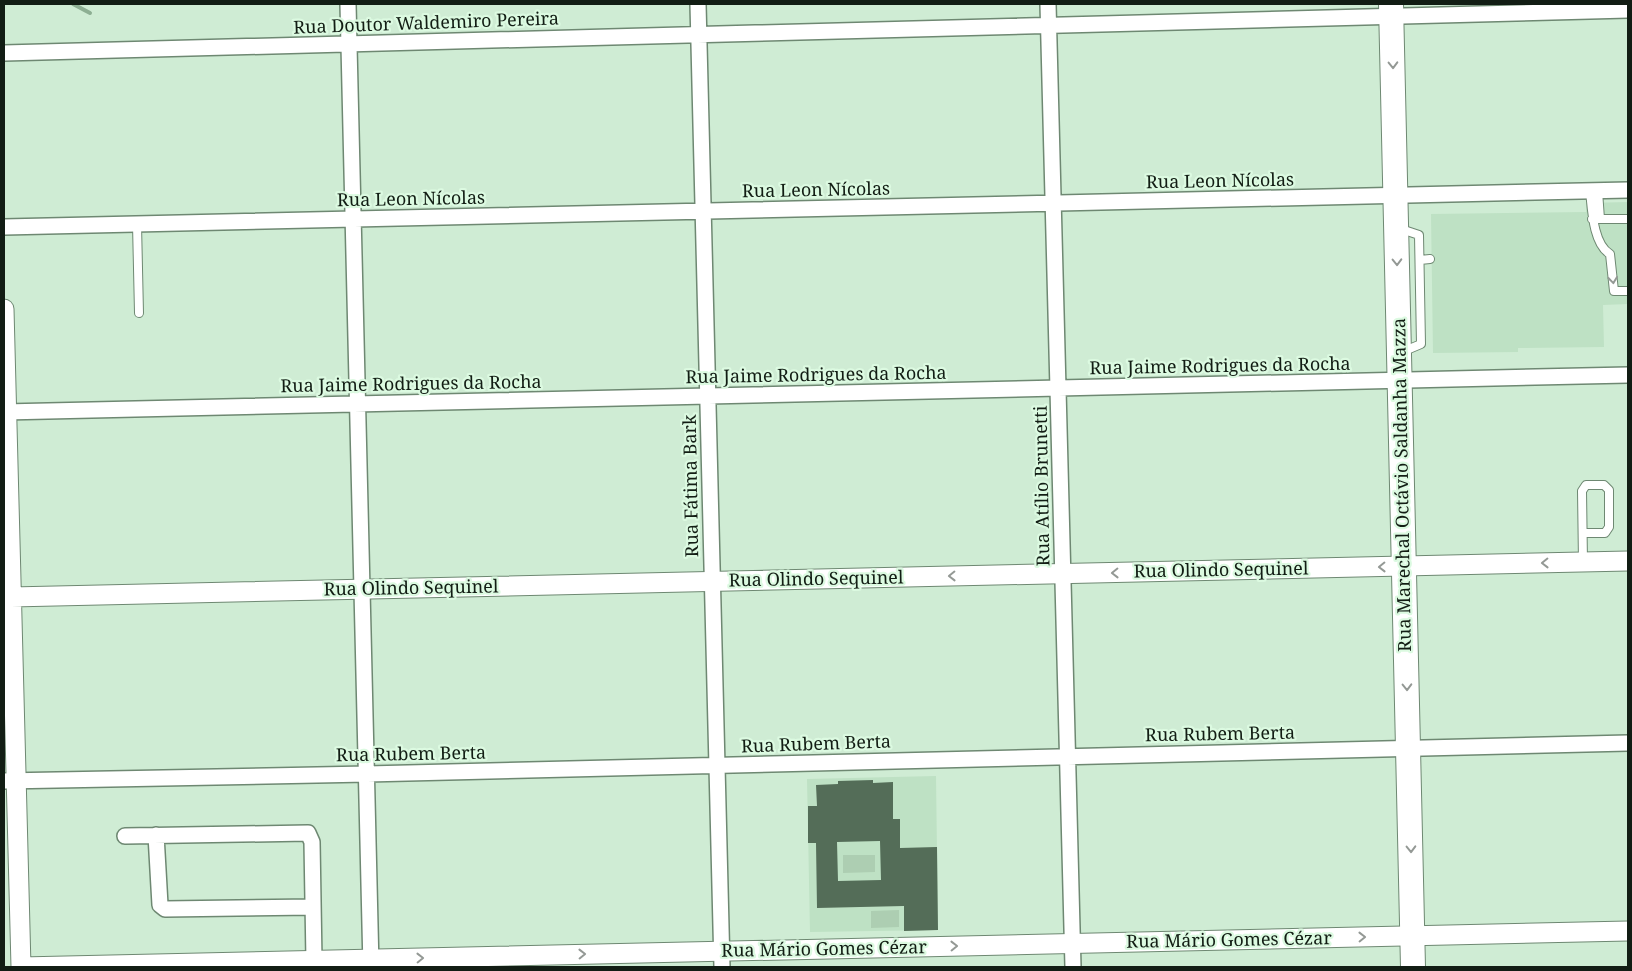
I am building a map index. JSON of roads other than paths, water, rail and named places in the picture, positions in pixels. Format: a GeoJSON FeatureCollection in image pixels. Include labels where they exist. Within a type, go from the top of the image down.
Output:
{"type":"FeatureCollection","features":[{"type":"Feature","properties":{"kind":"main road","name":"Rua Marechal Octávio Saldanha Mazza"},"geometry":{"type":"LineString","coordinates":[[1391,10],[1413,967]]}},
{"type":"Feature","properties":{"kind":"street"},"geometry":{"type":"LineString","coordinates":[[348,4],[371,963]]}},
{"type":"Feature","properties":{"kind":"street","name":"Rua Fátima Bark"},"geometry":{"type":"LineString","coordinates":[[698,4],[722,959]]}},
{"type":"Feature","properties":{"kind":"street","name":"Rua Atílio Brunetti"},"geometry":{"type":"LineString","coordinates":[[1048,4],[1073,967]]}},
{"type":"Feature","properties":{"kind":"street","name":"Rua Doutor Waldemiro Pereira"},"geometry":{"type":"LineString","coordinates":[[4,53],[1049,25],[1391,10],[1628,10]]}},
{"type":"Feature","properties":{"kind":"street","name":"Rua Leon Nícolas"},"geometry":{"type":"LineString","coordinates":[[4,227],[1628,190]]}},
{"type":"Feature","properties":{"kind":"street"},"geometry":{"type":"LineString","coordinates":[[4,309],[10,781],[20,967]]}},
{"type":"Feature","properties":{"kind":"street","name":"Rua Jaime Rodrigues da Rocha"},"geometry":{"type":"LineString","coordinates":[[5,412],[1628,375]]}},
{"type":"Feature","properties":{"kind":"street","name":"Rua Olindo Sequinel"},"geometry":{"type":"LineString","coordinates":[[8,597],[1628,562]]}},
{"type":"Feature","properties":{"kind":"street","name":"Rua Rubem Berta"},"geometry":{"type":"LineString","coordinates":[[10,781],[717,766],[1628,743]]}},
{"type":"Feature","properties":{"kind":"street"},"geometry":{"type":"LineString","coordinates":[[125,836],[308,833],[312,842],[314,961]]}},
{"type":"Feature","properties":{"kind":"street"},"geometry":{"type":"LineString","coordinates":[[156,835],[160,905],[165,909],[313,907]]}},
{"type":"Feature","properties":{"kind":"street","name":"Rua Mário Gomes Cézar"},"geometry":{"type":"LineString","coordinates":[[20,967],[314,961],[371,963],[722,959],[1072,943],[1628,931]]}},
{"type":"Feature","properties":{"kind":"lane"},"geometry":{"type":"LineString","coordinates":[[1594,191],[1596,219],[1604,249],[1610,254],[1614,291],[1628,291]]}},
{"type":"Feature","properties":{"kind":"lane"},"geometry":{"type":"LineString","coordinates":[[1596,219],[1628,219]]}},
{"type":"Feature","properties":{"kind":"lane"},"geometry":{"type":"LineString","coordinates":[[137,224],[140,313]]}},
{"type":"Feature","properties":{"kind":"lane"},"geometry":{"type":"LineString","coordinates":[[1396,227],[1419,235],[1420,260],[1421,344],[1399,354]]}},
{"type":"Feature","properties":{"kind":"lane"},"geometry":{"type":"LineString","coordinates":[[1420,260],[1430,260]]}},
{"type":"Feature","properties":{"kind":"lane"},"geometry":{"type":"LineString","coordinates":[[1421,316],[1431,316]]}},
{"type":"Feature","properties":{"kind":"lane"},"geometry":{"type":"LineString","coordinates":[[1582,533],[1605,532],[1609,527],[1609,490],[1604,485],[1586,485],[1582,491],[1582,533],[1583,562]]}},
{"type":"Feature","properties":{"kind":"waterway"},"geometry":{"type":"LineString","coordinates":[[73,4],[90,13]]}}]}
